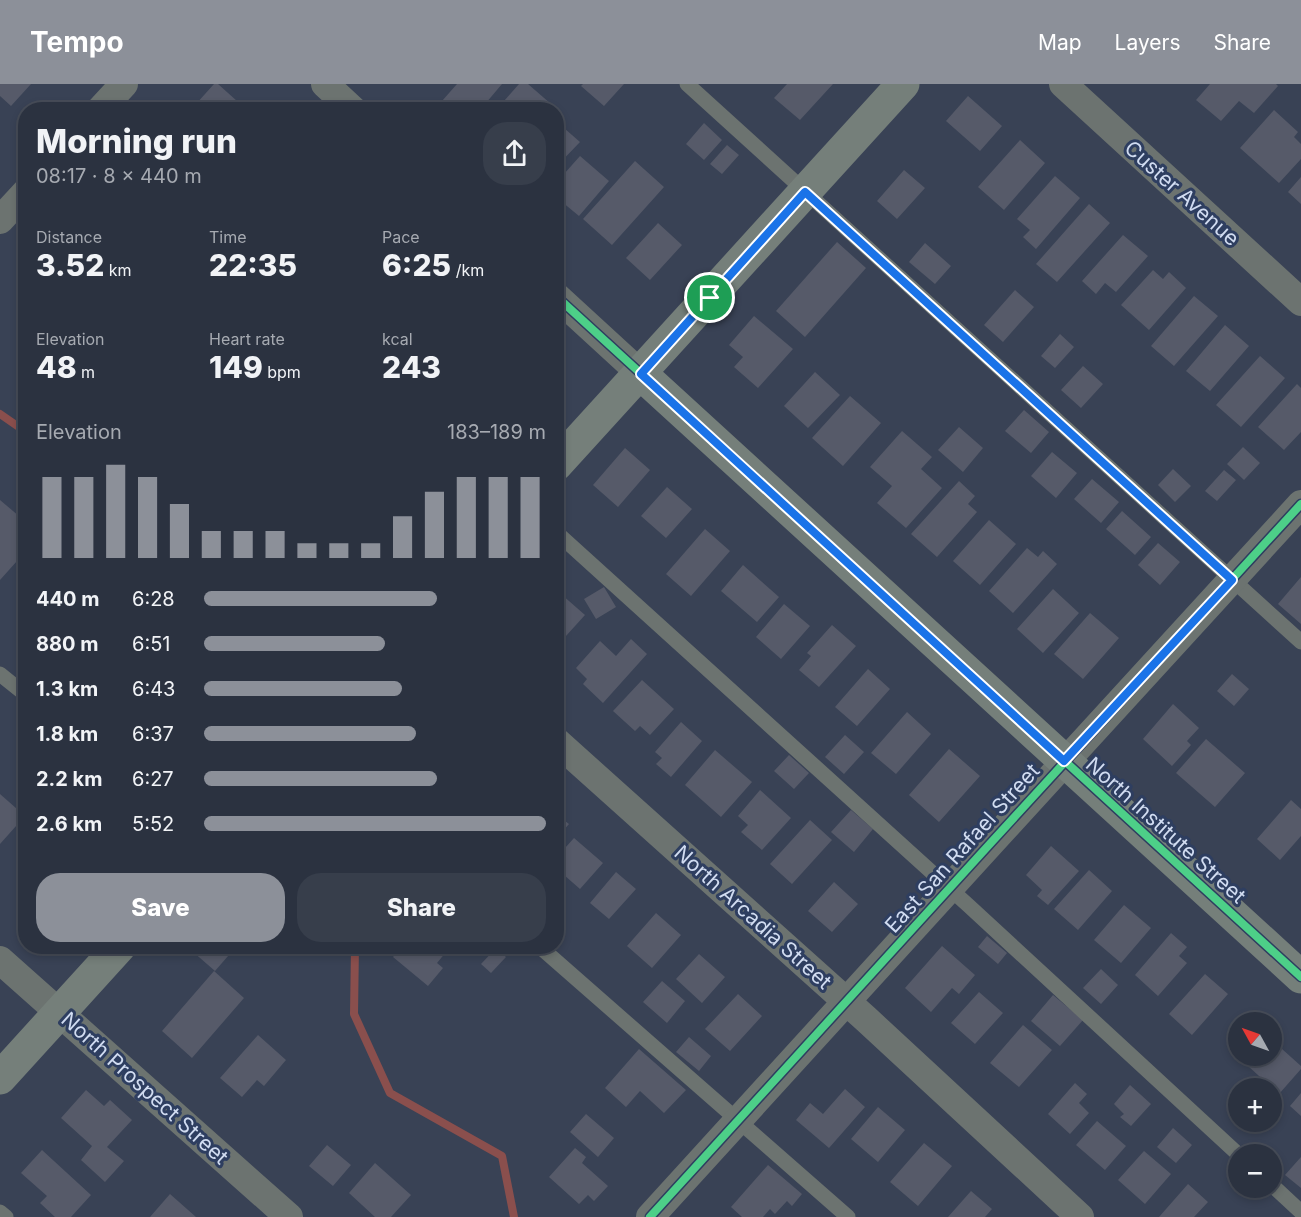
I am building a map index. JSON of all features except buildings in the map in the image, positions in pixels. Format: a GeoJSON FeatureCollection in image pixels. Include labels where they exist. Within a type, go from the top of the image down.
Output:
{"type":"FeatureCollection","features":[{"type":"Feature","properties":{"kind":"street"},"geometry":{"type":"LineString","coordinates":[[107,102],[124,84]]}},
{"type":"Feature","properties":{"kind":"street"},"geometry":{"type":"LineString","coordinates":[[325,84],[344,102]]}},
{"type":"Feature","properties":{"kind":"street"},"geometry":{"type":"LineString","coordinates":[[564,456],[903,84]]}},
{"type":"Feature","properties":{"kind":"street","name":"Custer Avenue"},"geometry":{"type":"LineString","coordinates":[[1062,84],[1301,302]]}},
{"type":"Feature","properties":{"kind":"street"},"geometry":{"type":"LineString","coordinates":[[0,220],[18,201]]}},
{"type":"Feature","properties":{"kind":"street","name":"North Institute Street"},"geometry":{"type":"LineString","coordinates":[[564,303],[1301,977]]}},
{"type":"Feature","properties":{"kind":"street","name":"East San Rafael Street"},"geometry":{"type":"LineString","coordinates":[[650,1217],[1301,504]]}},
{"type":"Feature","properties":{"kind":"street","name":"North Arcadia Street"},"geometry":{"type":"LineString","coordinates":[[564,748],[847,1002],[1080,1217]]}},
{"type":"Feature","properties":{"kind":"street"},"geometry":{"type":"LineString","coordinates":[[0,1078],[113,954]]}},
{"type":"Feature","properties":{"kind":"street","name":"North Prospect Street"},"geometry":{"type":"LineString","coordinates":[[0,960],[289,1217]]}},
{"type":"Feature","properties":{"kind":"lane"},"geometry":{"type":"LineString","coordinates":[[687,84],[1301,642]]}},
{"type":"Feature","properties":{"kind":"lane"},"geometry":{"type":"LineString","coordinates":[[564,539],[951,889],[1228,1145]]}},
{"type":"Feature","properties":{"kind":"lane"},"geometry":{"type":"LineString","coordinates":[[0,674],[18,689]]}},
{"type":"Feature","properties":{"kind":"lane"},"geometry":{"type":"LineString","coordinates":[[548,954],[848,1217]]}},
{"type":"Feature","properties":{"kind":"lane"},"geometry":{"type":"LineString","coordinates":[[1282,1194],[1301,1212]]}},
{"type":"Feature","properties":{"kind":"lane"},"geometry":{"type":"LineString","coordinates":[[0,1212],[6,1217]]}},
{"type":"Feature","properties":{"kind":"waterway"},"geometry":{"type":"LineString","coordinates":[[0,414],[18,426]]}},
{"type":"Feature","properties":{"kind":"waterway"},"geometry":{"type":"LineString","coordinates":[[355,954],[354,1014],[390,1093],[502,1156],[514,1217]]}},
{"type":"Feature","properties":{"kind":"cycle path"},"geometry":{"type":"LineString","coordinates":[[564,303],[1301,977]]}},
{"type":"Feature","properties":{"kind":"cycle path"},"geometry":{"type":"LineString","coordinates":[[650,1217],[1301,504]]}},
{"type":"Feature","properties":{"kind":"route"},"geometry":{"type":"LineString","coordinates":[[805,192],[1232,580],[1064,761],[641,374],[710,298],[805,192]]}}]}
